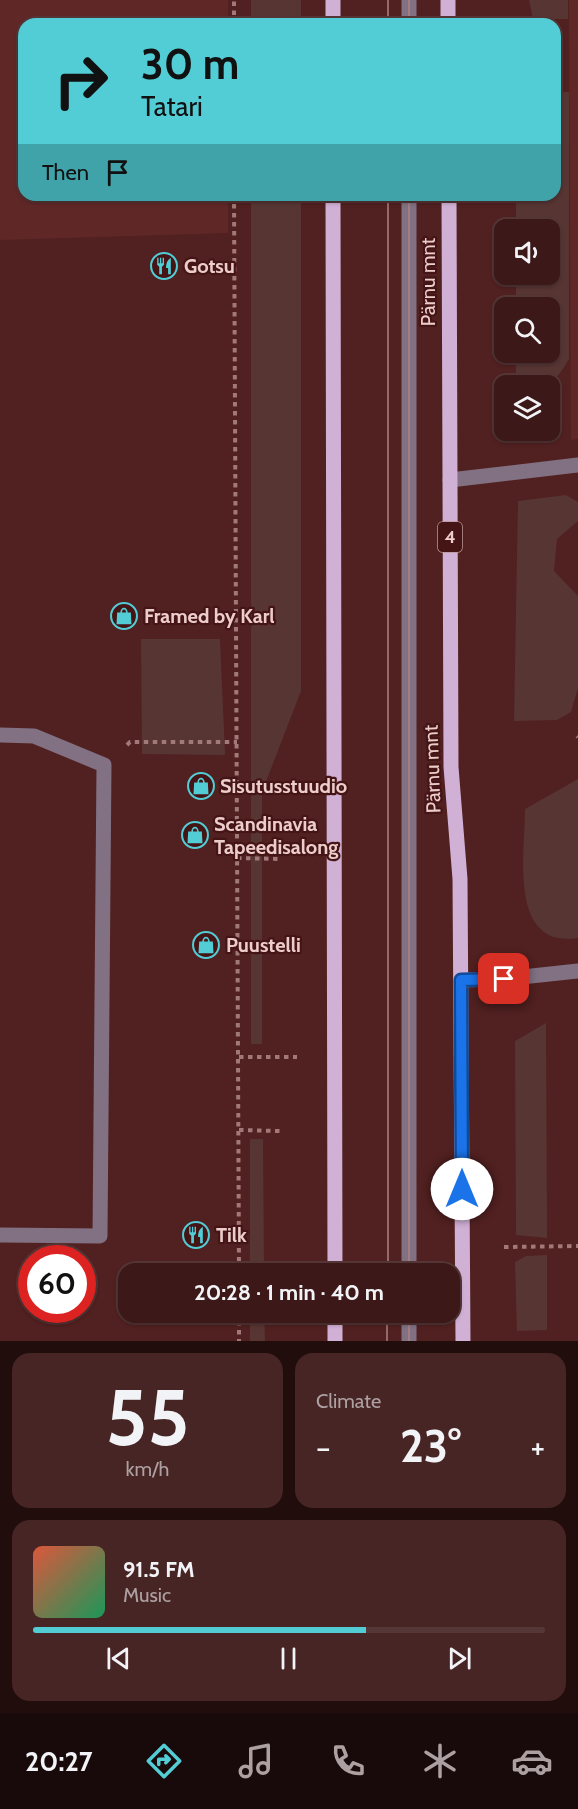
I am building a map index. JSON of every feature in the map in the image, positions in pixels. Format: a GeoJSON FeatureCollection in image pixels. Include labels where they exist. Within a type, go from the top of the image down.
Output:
{"type":"FeatureCollection","features":[{"type":"Feature","properties":{"kind":"main road"},"geometry":{"type":"LineString","coordinates":[[333,0],[333,18]]}},
{"type":"Feature","properties":{"kind":"main road"},"geometry":{"type":"LineString","coordinates":[[448,0],[448,18]]}},
{"type":"Feature","properties":{"kind":"main road"},"geometry":{"type":"LineString","coordinates":[[333,201],[335,1263]]}},
{"type":"Feature","properties":{"kind":"main road","name":"Pärnu mnt"},"geometry":{"type":"LineString","coordinates":[[449,201],[451,767],[460,879],[463,1341]]}},
{"type":"Feature","properties":{"kind":"main road"},"geometry":{"type":"LineString","coordinates":[[335,1323],[335,1341]]}},
{"type":"Feature","properties":{"kind":"street"},"geometry":{"type":"LineString","coordinates":[[409,0],[409,18]]}},
{"type":"Feature","properties":{"kind":"street"},"geometry":{"type":"LineString","coordinates":[[409,201],[409,1263]]}},
{"type":"Feature","properties":{"kind":"street"},"geometry":{"type":"LineString","coordinates":[[450,480],[578,465]]}},
{"type":"Feature","properties":{"kind":"street"},"geometry":{"type":"LineString","coordinates":[[0,735],[34,736],[104,765],[100,1236],[0,1235]]}},
{"type":"Feature","properties":{"kind":"street"},"geometry":{"type":"LineString","coordinates":[[461,980],[504,979],[578,972]]}},
{"type":"Feature","properties":{"kind":"street"},"geometry":{"type":"LineString","coordinates":[[409,1323],[409,1341]]}},
{"type":"Feature","properties":{"kind":"path"},"geometry":{"type":"LineString","coordinates":[[234,0],[234,18]]}},
{"type":"Feature","properties":{"kind":"path"},"geometry":{"type":"LineString","coordinates":[[234,201],[238,1263]]}},
{"type":"Feature","properties":{"kind":"path"},"geometry":{"type":"LineString","coordinates":[[104,765],[130,742],[237,742]]}},
{"type":"Feature","properties":{"kind":"path"},"geometry":{"type":"LineString","coordinates":[[237,858],[281,859]]}},
{"type":"Feature","properties":{"kind":"path"},"geometry":{"type":"LineString","coordinates":[[239,1057],[297,1057]]}},
{"type":"Feature","properties":{"kind":"path"},"geometry":{"type":"LineString","coordinates":[[238,1130],[280,1131]]}},
{"type":"Feature","properties":{"kind":"path"},"geometry":{"type":"LineString","coordinates":[[504,1247],[578,1246]]}},
{"type":"Feature","properties":{"kind":"path"},"geometry":{"type":"LineString","coordinates":[[239,1323],[239,1341]]}},
{"type":"Feature","properties":{"kind":"shaded area"},"geometry":{"type":"Polygon","coordinates":[[[0,0],[228,0],[228,18],[18,18],[18,201],[228,201],[228,233],[0,240],[0,0]]]}},
{"type":"Feature","properties":{"kind":"shaded area"},"geometry":{"type":"Polygon","coordinates":[[[251,0],[301,0],[301,18],[251,18],[251,0]]]}},
{"type":"Feature","properties":{"kind":"shaded area"},"geometry":{"type":"Polygon","coordinates":[[[529,0],[568,0],[568,19],[533,18],[529,0]]]}},
{"type":"Feature","properties":{"kind":"shaded area"},"geometry":{"type":"Polygon","coordinates":[[[569,0],[578,0],[578,439],[571,440],[569,0]]]}},
{"type":"Feature","properties":{"kind":"shaded area"},"geometry":{"type":"Polygon","coordinates":[[[561,92],[569,92],[569,359],[558,375],[516,375],[516,363],[560,363],[560,297],[516,297],[516,285],[560,285],[560,219],[516,219],[516,201],[561,201],[561,92]]]}},
{"type":"Feature","properties":{"kind":"shaded area"},"geometry":{"type":"Polygon","coordinates":[[[251,201],[301,201],[301,691],[262,792],[262,1044],[251,1044],[251,201]]]}},
{"type":"Feature","properties":{"kind":"shaded area"},"geometry":{"type":"Polygon","coordinates":[[[566,495],[578,502],[578,521],[557,539],[554,571],[578,596],[578,688],[571,712],[557,720],[514,721],[518,501],[566,495]]]}},
{"type":"Feature","properties":{"kind":"shaded area"},"geometry":{"type":"Polygon","coordinates":[[[141,639],[220,639],[225,755],[142,754],[141,639]]]}},
{"type":"Feature","properties":{"kind":"shaded area"},"geometry":{"type":"Polygon","coordinates":[[[578,779],[578,938],[556,937],[540,929],[530,914],[525,894],[523,849],[525,809],[578,779]]]}},
{"type":"Feature","properties":{"kind":"shaded area"},"geometry":{"type":"Polygon","coordinates":[[[546,1023],[547,1238],[516,1235],[515,1041],[546,1023]]]}},
{"type":"Feature","properties":{"kind":"shaded area"},"geometry":{"type":"Polygon","coordinates":[[[250,1139],[263,1139],[264,1263],[250,1263],[250,1139]]]}},
{"type":"Feature","properties":{"kind":"shaded area"},"geometry":{"type":"Polygon","coordinates":[[[547,1255],[547,1330],[517,1331],[515,1262],[526,1256],[547,1255]]]}},
{"type":"Feature","properties":{"kind":"shaded area"},"geometry":{"type":"Polygon","coordinates":[[[250,1323],[264,1323],[265,1341],[250,1341],[250,1323]]]}},
{"type":"Feature","properties":{"kind":"tram line"},"geometry":{"type":"LineString","coordinates":[[388,0],[388,18]]}},
{"type":"Feature","properties":{"kind":"tram line"},"geometry":{"type":"LineString","coordinates":[[409,0],[409,18]]}},
{"type":"Feature","properties":{"kind":"tram line"},"geometry":{"type":"LineString","coordinates":[[388,201],[388,1263]]}},
{"type":"Feature","properties":{"kind":"tram line"},"geometry":{"type":"LineString","coordinates":[[409,201],[409,1263]]}},
{"type":"Feature","properties":{"kind":"tram line"},"geometry":{"type":"LineString","coordinates":[[387,1323],[387,1341]]}},
{"type":"Feature","properties":{"kind":"tram line"},"geometry":{"type":"LineString","coordinates":[[409,1323],[409,1341]]}},
{"type":"Feature","properties":{"kind":"place","name":"Gotsu"},"geometry":{"type":"Point","coordinates":[164,266]}},
{"type":"Feature","properties":{"kind":"place","name":"Framed by Karl"},"geometry":{"type":"Point","coordinates":[124,616]}},
{"type":"Feature","properties":{"kind":"place","name":"Sisutusstuudio"},"geometry":{"type":"Point","coordinates":[201,786]}},
{"type":"Feature","properties":{"kind":"place","name":"Scandinavia Tapeedisalong"},"geometry":{"type":"Point","coordinates":[195,835]}},
{"type":"Feature","properties":{"kind":"place","name":"Puustelli"},"geometry":{"type":"Point","coordinates":[206,945]}},
{"type":"Feature","properties":{"kind":"place","name":"Tilk"},"geometry":{"type":"Point","coordinates":[196,1235]}},
{"type":"Feature","properties":{"kind":"route"},"geometry":{"type":"LineString","coordinates":[[462,1189],[461,980],[504,979]]}}]}
